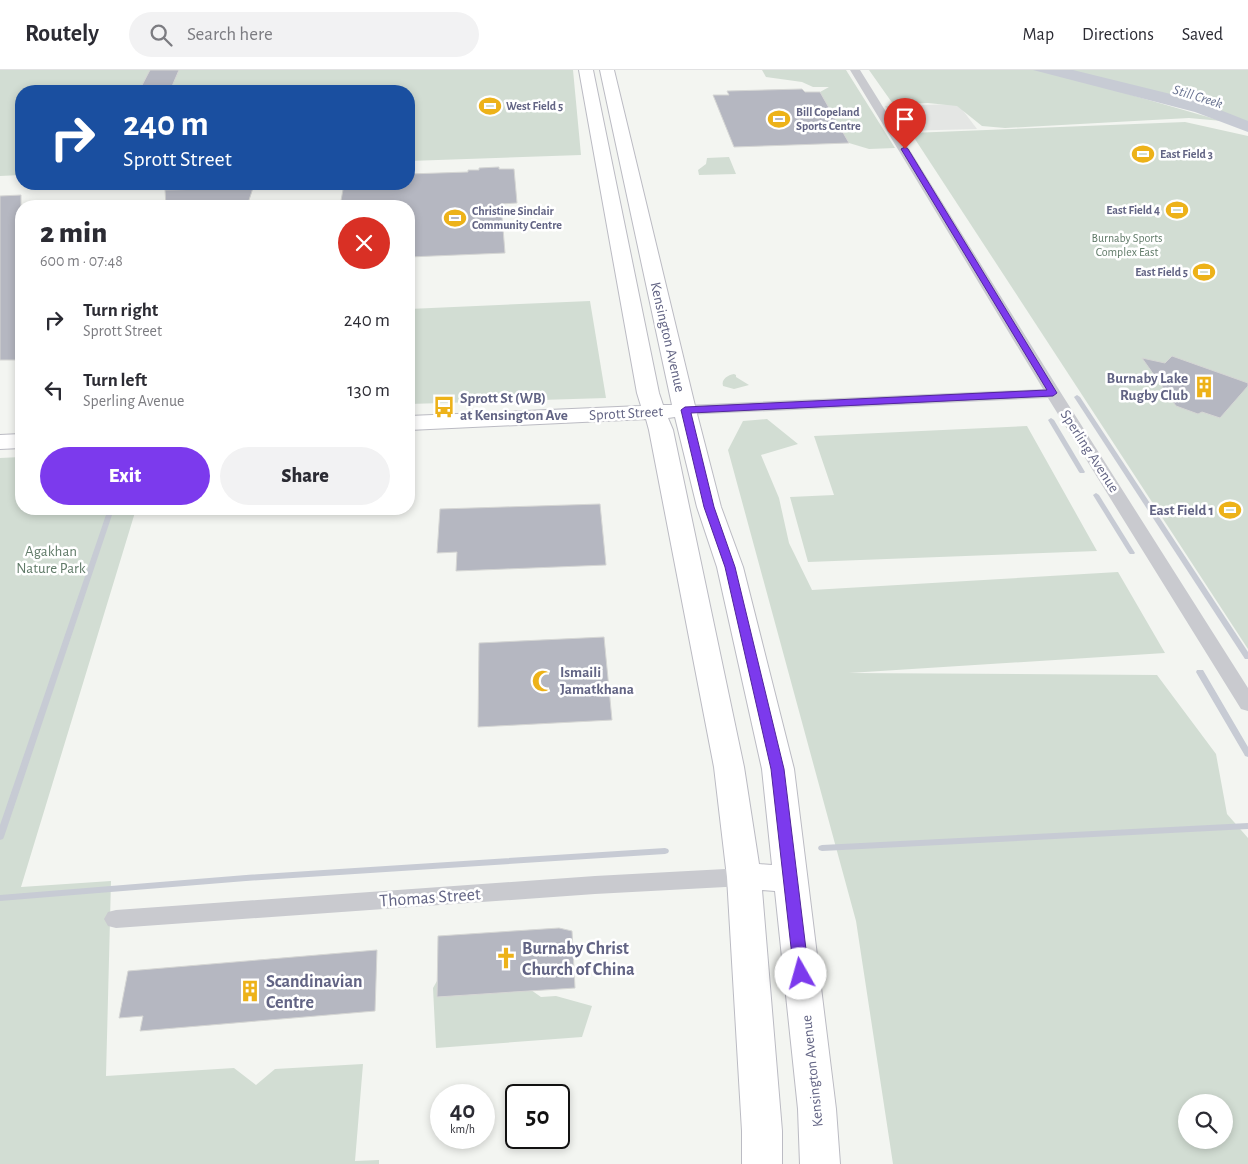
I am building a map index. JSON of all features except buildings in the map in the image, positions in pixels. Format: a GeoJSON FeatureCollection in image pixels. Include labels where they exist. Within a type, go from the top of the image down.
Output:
{"type":"FeatureCollection","features":[{"type":"Feature","properties":{"kind":"main road","name":"Kensington Avenue"},"geometry":{"type":"LineString","coordinates":[[586,70],[648,393],[661,430],[729,767],[744,877],[762,1131],[762,1164]]}},
{"type":"Feature","properties":{"kind":"main road","name":"Kensington Avenue"},"geometry":{"type":"LineString","coordinates":[[606,70],[685,410],[709,507],[730,567],[778,769],[817,1109],[820,1164]]}},
{"type":"Feature","properties":{"kind":"main road","name":"Sprott Street"},"geometry":{"type":"LineString","coordinates":[[415,423],[685,410]]}},
{"type":"Feature","properties":{"kind":"main road"},"geometry":{"type":"LineString","coordinates":[[0,442],[15,441]]}},
{"type":"Feature","properties":{"kind":"main road"},"geometry":{"type":"LineString","coordinates":[[744,877],[790,878]]}},
{"type":"Feature","properties":{"kind":"street","name":"Sperling Avenue"},"geometry":{"type":"LineString","coordinates":[[855,70],[1053,393],[1248,704]]}},
{"type":"Feature","properties":{"kind":"street","name":"Sprott Street"},"geometry":{"type":"LineString","coordinates":[[685,410],[1053,393]]}},
{"type":"Feature","properties":{"kind":"street","name":"Thomas Street"},"geometry":{"type":"LineString","coordinates":[[116,919],[586,886],[744,877]]}},
{"type":"Feature","properties":{"kind":"shaded area"},"geometry":{"type":"Polygon","coordinates":[[[1033,70],[1073,70],[1195,100],[1248,121],[1248,132],[1195,112],[1033,70]]]}},
{"type":"Feature","properties":{"kind":"shaded area"},"geometry":{"type":"Polygon","coordinates":[[[958,104],[977,129],[901,131],[885,106],[958,104]]]}},
{"type":"Feature","properties":{"kind":"green space"},"geometry":{"type":"Polygon","coordinates":[[[0,70],[573,70],[581,155],[415,161],[415,85],[15,85],[15,175],[0,176],[0,70]]]}},
{"type":"Feature","properties":{"kind":"green space"},"geometry":{"type":"Polygon","coordinates":[[[762,70],[846,70],[895,148],[869,149],[849,143],[820,92],[829,87],[813,87],[802,82],[766,77],[762,70]]]}},
{"type":"Feature","properties":{"kind":"green space"},"geometry":{"type":"Polygon","coordinates":[[[869,70],[1044,70],[1222,121],[1189,118],[1005,128],[982,126],[957,106],[928,103],[893,104],[869,70]]]}},
{"type":"Feature","properties":{"kind":"green space"},"geometry":{"type":"Polygon","coordinates":[[[1067,70],[1248,70],[1248,124],[1067,70]]]}},
{"type":"Feature","properties":{"kind":"green space","name":"Burnaby Sports Complex East"},"geometry":{"type":"Polygon","coordinates":[[[1185,122],[1248,136],[1248,649],[911,133],[1185,122]]]}},
{"type":"Feature","properties":{"kind":"green space"},"geometry":{"type":"Polygon","coordinates":[[[729,157],[736,174],[699,175],[698,170],[706,164],[707,158],[729,157]]]}},
{"type":"Feature","properties":{"kind":"green space"},"geometry":{"type":"Polygon","coordinates":[[[590,301],[606,398],[415,404],[415,309],[590,301]]]}},
{"type":"Feature","properties":{"kind":"green space"},"geometry":{"type":"Polygon","coordinates":[[[734,374],[749,385],[734,389],[723,386],[723,381],[729,375],[734,374]]]}},
{"type":"Feature","properties":{"kind":"green space"},"geometry":{"type":"Polygon","coordinates":[[[767,419],[798,444],[761,455],[779,498],[789,543],[812,590],[1118,572],[1165,653],[849,673],[1157,675],[1216,754],[1227,814],[1248,838],[1248,1164],[893,1164],[856,921],[728,450],[743,421],[767,419]]]}},
{"type":"Feature","properties":{"kind":"green space"},"geometry":{"type":"Polygon","coordinates":[[[1027,426],[1097,551],[808,562],[790,497],[834,495],[814,436],[1027,426]]]}},
{"type":"Feature","properties":{"kind":"green space","name":"Agakhan Nature Park"},"geometry":{"type":"Polygon","coordinates":[[[15,457],[15,515],[134,515],[21,887],[111,881],[106,1076],[234,1068],[256,1085],[275,1069],[363,1064],[355,1161],[379,1160],[379,1164],[0,1164],[0,458],[15,457]]]}},
{"type":"Feature","properties":{"kind":"green space"},"geometry":{"type":"Polygon","coordinates":[[[437,981],[437,997],[531,990],[541,997],[556,996],[592,1006],[582,1037],[436,1048],[433,988],[437,981]]]}},
{"type":"Feature","properties":{"kind":"waterway"},"geometry":{"type":"LineString","coordinates":[[1077,397],[1248,657]]}},
{"type":"Feature","properties":{"kind":"waterway"},"geometry":{"type":"LineString","coordinates":[[1051,420],[1082,472]]}},
{"type":"Feature","properties":{"kind":"waterway"},"geometry":{"type":"LineString","coordinates":[[1096,495],[1132,553]]}},
{"type":"Feature","properties":{"kind":"waterway"},"geometry":{"type":"LineString","coordinates":[[0,837],[109,515]]}},
{"type":"Feature","properties":{"kind":"waterway"},"geometry":{"type":"LineString","coordinates":[[1200,672],[1248,754]]}},
{"type":"Feature","properties":{"kind":"waterway"},"geometry":{"type":"LineString","coordinates":[[822,848],[1248,826]]}},
{"type":"Feature","properties":{"kind":"waterway"},"geometry":{"type":"LineString","coordinates":[[0,898],[246,878],[665,851]]}},
{"type":"Feature","properties":{"kind":"place","name":"West Field 5"},"geometry":{"type":"Point","coordinates":[490,106]}},
{"type":"Feature","properties":{"kind":"place","name":"Bill Copeland Sports Centre"},"geometry":{"type":"Point","coordinates":[779,119]}},
{"type":"Feature","properties":{"kind":"place","name":"East Field 3"},"geometry":{"type":"Point","coordinates":[1143,154]}},
{"type":"Feature","properties":{"kind":"place","name":"East Field 4"},"geometry":{"type":"Point","coordinates":[1177,210]}},
{"type":"Feature","properties":{"kind":"place","name":"Christine Sinclair Community Centre"},"geometry":{"type":"Point","coordinates":[455,218]}},
{"type":"Feature","properties":{"kind":"place","name":"East Field 5"},"geometry":{"type":"Point","coordinates":[1204,272]}},
{"type":"Feature","properties":{"kind":"place","name":"Burnaby Lake Rugby Club"},"geometry":{"type":"Point","coordinates":[1204,387]}},
{"type":"Feature","properties":{"kind":"place","name":"Sprott St (WB) at Kensington Ave"},"geometry":{"type":"Point","coordinates":[444,407]}},
{"type":"Feature","properties":{"kind":"place","name":"East Field 1"},"geometry":{"type":"Point","coordinates":[1230,510]}},
{"type":"Feature","properties":{"kind":"place","name":"Ismaili Jamatkhana"},"geometry":{"type":"Point","coordinates":[543,681]}},
{"type":"Feature","properties":{"kind":"place","name":"Burnaby Christ Church of China"},"geometry":{"type":"Point","coordinates":[506,958]}},
{"type":"Feature","properties":{"kind":"place","name":"Scandinavian Centre"},"geometry":{"type":"Point","coordinates":[250,991]}},
{"type":"Feature","properties":{"kind":"route"},"geometry":{"type":"LineString","coordinates":[[801,974],[778,769],[730,567],[709,507],[685,410],[1053,393],[905,149]]}},
{"type":"Feature","properties":{"kind":"water label","name":"Still Creek"},"geometry":{"type":"Point","coordinates":[1198,96]}}]}
